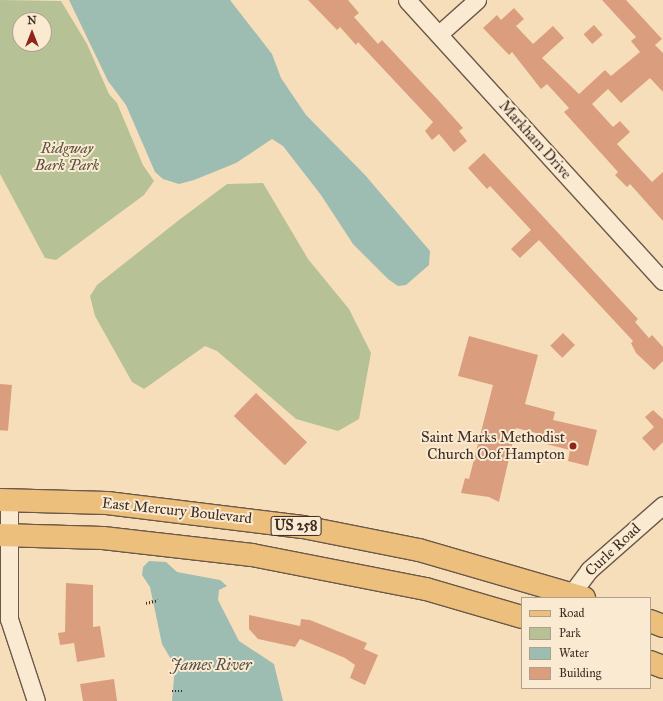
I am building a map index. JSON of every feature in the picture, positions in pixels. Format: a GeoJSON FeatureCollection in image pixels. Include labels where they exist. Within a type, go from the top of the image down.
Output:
{"type":"FeatureCollection","features":[{"type":"Feature","properties":{"kind":"main road","name":"East Mercury Boulevard"},"geometry":{"type":"LineString","coordinates":[[4,500],[107,503],[266,521],[419,550],[574,596]]}},
{"type":"Feature","properties":{"kind":"main road","name":"US 258"},"geometry":{"type":"LineString","coordinates":[[5,535],[103,538],[252,555],[426,589],[521,617]]}},
{"type":"Feature","properties":{"kind":"main road"},"geometry":{"type":"LineString","coordinates":[[651,621],[663,626]]}},
{"type":"Feature","properties":{"kind":"main road"},"geometry":{"type":"LineString","coordinates":[[651,662],[663,667]]}},
{"type":"Feature","properties":{"kind":"street","name":"Markham Drive"},"geometry":{"type":"LineString","coordinates":[[407,0],[663,281]]}},
{"type":"Feature","properties":{"kind":"street"},"geometry":{"type":"LineString","coordinates":[[439,34],[476,0]]}},
{"type":"Feature","properties":{"kind":"street"},"geometry":{"type":"LineString","coordinates":[[4,500],[9,619],[36,701]]}},
{"type":"Feature","properties":{"kind":"street","name":"Curle Road"},"geometry":{"type":"LineString","coordinates":[[574,596],[589,570],[663,505]]}},
{"type":"Feature","properties":{"kind":"path"},"geometry":{"type":"LineString","coordinates":[[146,603],[158,600]]}},
{"type":"Feature","properties":{"kind":"path"},"geometry":{"type":"LineString","coordinates":[[172,691],[182,691]]}},
{"type":"Feature","properties":{"kind":"green space","name":"Ridgway Bark Park"},"geometry":{"type":"Polygon","coordinates":[[[0,0],[61,1],[87,44],[109,94],[117,103],[143,165],[154,181],[144,195],[56,260],[45,258],[0,174],[0,0]]]}},
{"type":"Feature","properties":{"kind":"green space"},"geometry":{"type":"Polygon","coordinates":[[[263,183],[308,259],[349,309],[371,353],[359,419],[338,431],[296,419],[217,351],[205,346],[144,389],[132,382],[95,316],[90,296],[97,285],[179,220],[227,184],[263,183]]]}},
{"type":"Feature","properties":{"kind":"water"},"geometry":{"type":"Polygon","coordinates":[[[69,0],[230,0],[272,54],[281,78],[306,115],[365,175],[430,251],[429,265],[406,285],[398,286],[388,279],[353,244],[321,195],[283,146],[272,139],[236,163],[194,180],[179,184],[163,179],[155,172],[126,105],[108,81],[69,0]]]}},
{"type":"Feature","properties":{"kind":"water","name":"James River"},"geometry":{"type":"Polygon","coordinates":[[[149,561],[166,562],[177,572],[220,580],[227,586],[219,590],[218,600],[239,641],[274,664],[283,701],[172,701],[175,666],[162,644],[150,587],[142,575],[143,567],[149,561]]]}},
{"type":"Feature","properties":{"kind":"building"},"geometry":{"type":"Polygon","coordinates":[[[308,0],[348,0],[359,13],[354,17],[378,44],[382,40],[438,100],[463,128],[459,131],[467,141],[454,152],[439,134],[432,140],[425,131],[433,122],[358,42],[356,45],[340,27],[337,30],[308,0]]]}},
{"type":"Feature","properties":{"kind":"building"},"geometry":{"type":"Polygon","coordinates":[[[602,0],[626,0],[662,39],[655,45],[663,53],[663,92],[650,78],[621,103],[608,89],[592,104],[613,127],[620,121],[630,132],[617,144],[652,182],[663,172],[663,221],[630,184],[627,187],[615,175],[618,172],[564,112],[569,108],[547,84],[541,89],[512,52],[509,55],[483,28],[497,15],[501,20],[514,8],[524,19],[516,26],[533,44],[553,26],[564,38],[542,58],[579,94],[605,70],[611,76],[640,52],[631,41],[636,37],[602,0]]]}},
{"type":"Feature","properties":{"kind":"building"},"geometry":{"type":"Polygon","coordinates":[[[594,25],[603,35],[592,44],[584,34],[594,25]]]}},
{"type":"Feature","properties":{"kind":"building"},"geometry":{"type":"Polygon","coordinates":[[[484,153],[638,319],[635,322],[649,338],[652,335],[663,347],[663,361],[654,370],[636,353],[631,343],[633,341],[539,240],[520,258],[511,249],[531,230],[490,186],[487,189],[468,168],[484,153]]]}},
{"type":"Feature","properties":{"kind":"building"},"geometry":{"type":"Polygon","coordinates":[[[563,333],[575,345],[562,358],[550,346],[563,333]]]}},
{"type":"Feature","properties":{"kind":"building","name":"Saint Marks Methodist Church Oof Hampton"},"geometry":{"type":"Polygon","coordinates":[[[469,336],[538,355],[525,404],[555,412],[553,420],[597,430],[588,466],[568,461],[570,450],[546,444],[548,436],[516,428],[499,502],[489,497],[461,493],[465,478],[469,479],[493,385],[458,376],[469,336]]]}},
{"type":"Feature","properties":{"kind":"building"},"geometry":{"type":"Polygon","coordinates":[[[0,384],[12,385],[8,431],[0,430],[0,384]]]}},
{"type":"Feature","properties":{"kind":"building"},"geometry":{"type":"Polygon","coordinates":[[[256,393],[307,442],[285,465],[234,416],[256,393]]]}},
{"type":"Feature","properties":{"kind":"building"},"geometry":{"type":"Polygon","coordinates":[[[653,410],[663,419],[663,442],[654,451],[642,438],[654,427],[645,417],[653,410]]]}},
{"type":"Feature","properties":{"kind":"building"},"geometry":{"type":"Polygon","coordinates":[[[66,583],[93,585],[93,627],[100,626],[105,657],[77,662],[74,643],[60,645],[58,633],[65,632],[66,583]]]}},
{"type":"Feature","properties":{"kind":"building"},"geometry":{"type":"Polygon","coordinates":[[[249,615],[300,626],[301,619],[310,620],[367,643],[364,649],[378,655],[365,685],[350,678],[355,665],[345,658],[300,639],[295,647],[258,639],[249,629],[249,615]]]}},
{"type":"Feature","properties":{"kind":"building"},"geometry":{"type":"Polygon","coordinates":[[[114,679],[117,701],[83,701],[80,684],[114,679]]]}},
{"type":"Feature","properties":{"kind":"place","name":"Saint Marks Methodist Church Oof Hampton"},"geometry":{"type":"Point","coordinates":[573,446]}}]}
